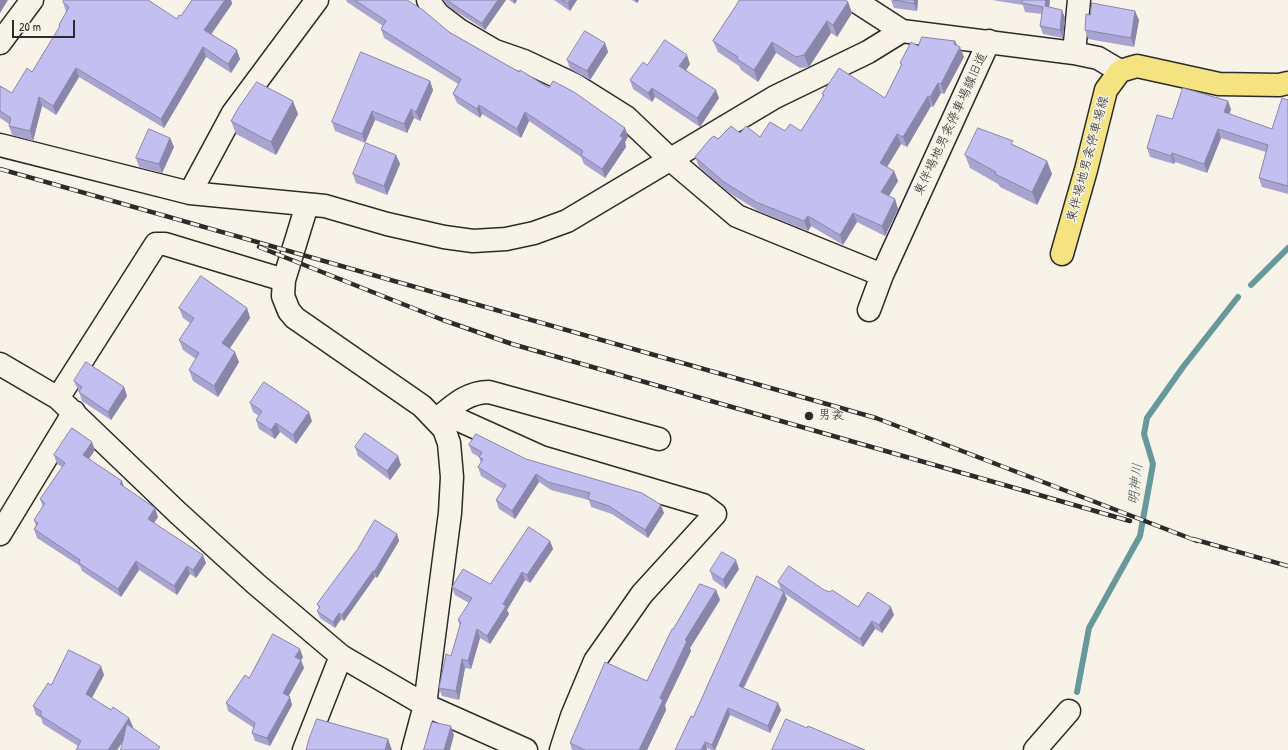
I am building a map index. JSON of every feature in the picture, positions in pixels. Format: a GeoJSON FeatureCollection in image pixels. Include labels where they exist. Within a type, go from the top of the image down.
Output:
{"type":"FeatureCollection","features":[{"type":"Feature","properties":{"kind":"main road"},"geometry":{"type":"LineString","coordinates":[[1120,71],[1137,66],[1219,84],[1279,85],[1288,83]]}},
{"type":"Feature","properties":{"kind":"main road","name":"東伴場地男衾停車場線"},"geometry":{"type":"LineString","coordinates":[[1062,254],[1086,170],[1106,90],[1120,71]]}},
{"type":"Feature","properties":{"kind":"street"},"geometry":{"type":"LineString","coordinates":[[2,35],[32,0]]}},
{"type":"Feature","properties":{"kind":"street"},"geometry":{"type":"LineString","coordinates":[[190,193],[233,113],[317,0]]}},
{"type":"Feature","properties":{"kind":"street"},"geometry":{"type":"LineString","coordinates":[[428,0],[438,14],[458,30],[495,51],[524,61],[575,85],[626,117],[671,160],[737,216],[882,275]]}},
{"type":"Feature","properties":{"kind":"street"},"geometry":{"type":"LineString","coordinates":[[854,0],[902,31],[990,41]]}},
{"type":"Feature","properties":{"kind":"street"},"geometry":{"type":"LineString","coordinates":[[1074,53],[1080,0]]}},
{"type":"Feature","properties":{"kind":"street"},"geometry":{"type":"LineString","coordinates":[[0,145],[190,193],[325,206],[387,224],[444,237],[473,241],[506,239],[534,233],[567,221],[775,97],[868,52],[902,31]]}},
{"type":"Feature","properties":{"kind":"street","name":"東伴場地男衾停車場線旧道"},"geometry":{"type":"LineString","coordinates":[[869,310],[882,275],[990,41],[1074,53],[1098,58],[1120,71]]}},
{"type":"Feature","properties":{"kind":"street"},"geometry":{"type":"LineString","coordinates":[[307,205],[284,280],[283,296],[289,311],[295,318],[422,406],[437,419],[444,429],[449,443],[452,477],[450,513],[425,705],[412,750]]}},
{"type":"Feature","properties":{"kind":"street"},"geometry":{"type":"LineString","coordinates":[[58,398],[156,244],[165,244],[284,280]]}},
{"type":"Feature","properties":{"kind":"street"},"geometry":{"type":"LineString","coordinates":[[0,364],[58,398],[178,513],[256,584],[341,656],[425,705],[526,750]]}},
{"type":"Feature","properties":{"kind":"street"},"geometry":{"type":"LineString","coordinates":[[437,419],[467,396],[474,393],[489,392],[659,439]]}},
{"type":"Feature","properties":{"kind":"street"},"geometry":{"type":"LineString","coordinates":[[0,534],[74,412]]}},
{"type":"Feature","properties":{"kind":"street"},"geometry":{"type":"LineString","coordinates":[[437,419],[459,420],[541,458],[703,505],[715,514],[642,594],[595,661],[572,716],[561,750]]}},
{"type":"Feature","properties":{"kind":"street"},"geometry":{"type":"LineString","coordinates":[[304,750],[341,656]]}},
{"type":"Feature","properties":{"kind":"street"},"geometry":{"type":"LineString","coordinates":[[1035,750],[1069,711]]}},
{"type":"Feature","properties":{"kind":"building"},"geometry":{"type":"Polygon","coordinates":[[[64,0],[148,0],[177,19],[179,15],[181,16],[192,0],[225,0],[204,30],[237,50],[228,64],[203,47],[161,119],[76,68],[53,106],[39,97],[30,131],[9,126],[11,118],[0,111],[0,86],[12,93],[27,68],[32,72],[60,26],[59,25],[69,7],[63,2],[64,0]]]}},
{"type":"Feature","properties":{"kind":"building"},"geometry":{"type":"Polygon","coordinates":[[[355,0],[407,0],[423,10],[449,32],[519,72],[520,70],[549,88],[553,81],[574,92],[625,128],[620,136],[623,138],[602,169],[581,155],[583,151],[525,112],[517,129],[479,105],[477,109],[453,94],[461,79],[381,29],[386,21],[355,0]]]}},
{"type":"Feature","properties":{"kind":"building"},"geometry":{"type":"Polygon","coordinates":[[[447,0],[498,0],[482,23],[447,0]]]}},
{"type":"Feature","properties":{"kind":"building"},"geometry":{"type":"Polygon","coordinates":[[[562,0],[570,0],[568,3],[562,0]]]}},
{"type":"Feature","properties":{"kind":"building"},"geometry":{"type":"Polygon","coordinates":[[[740,0],[845,0],[848,2],[833,25],[827,21],[804,55],[796,57],[772,42],[754,70],[737,59],[738,57],[713,41],[740,0]]]}},
{"type":"Feature","properties":{"kind":"building"},"geometry":{"type":"Polygon","coordinates":[[[894,0],[914,0],[914,3],[894,0]]]}},
{"type":"Feature","properties":{"kind":"building"},"geometry":{"type":"Polygon","coordinates":[[[1023,0],[1046,0],[1045,6],[1062,10],[1060,30],[1040,26],[1043,7],[1022,3],[1023,0]]]}},
{"type":"Feature","properties":{"kind":"building"},"geometry":{"type":"Polygon","coordinates":[[[1092,3],[1135,11],[1131,38],[1085,30],[1086,14],[1090,15],[1092,3]]]}},
{"type":"Feature","properties":{"kind":"building"},"geometry":{"type":"Polygon","coordinates":[[[585,31],[605,43],[587,71],[567,60],[585,31]]]}},
{"type":"Feature","properties":{"kind":"building"},"geometry":{"type":"Polygon","coordinates":[[[922,37],[955,41],[954,44],[960,47],[941,84],[938,83],[930,97],[928,96],[903,137],[897,134],[880,163],[894,171],[881,192],[895,199],[882,226],[853,213],[840,235],[808,216],[804,221],[756,202],[724,182],[695,157],[711,138],[714,136],[718,139],[731,126],[740,133],[746,126],[760,137],[770,122],[785,131],[790,124],[801,131],[839,68],[885,98],[911,42],[918,46],[922,37]]]}},
{"type":"Feature","properties":{"kind":"building"},"geometry":{"type":"Polygon","coordinates":[[[665,40],[687,55],[679,66],[716,90],[697,118],[652,88],[648,93],[630,80],[643,62],[647,65],[665,40]]]}},
{"type":"Feature","properties":{"kind":"building"},"geometry":{"type":"Polygon","coordinates":[[[361,52],[430,81],[416,112],[411,109],[404,124],[372,111],[362,134],[332,122],[361,52]]]}},
{"type":"Feature","properties":{"kind":"building"},"geometry":{"type":"Polygon","coordinates":[[[257,82],[293,101],[271,142],[231,121],[257,82]]]}},
{"type":"Feature","properties":{"kind":"building"},"geometry":{"type":"Polygon","coordinates":[[[1183,88],[1228,101],[1224,112],[1272,129],[1282,98],[1288,100],[1288,186],[1259,178],[1268,145],[1218,129],[1204,164],[1172,153],[1171,156],[1147,148],[1157,115],[1172,119],[1183,88]]]}},
{"type":"Feature","properties":{"kind":"building"},"geometry":{"type":"Polygon","coordinates":[[[978,128],[1013,141],[1011,144],[1047,161],[1032,192],[995,174],[996,172],[965,155],[978,128]]]}},
{"type":"Feature","properties":{"kind":"building"},"geometry":{"type":"Polygon","coordinates":[[[149,129],[170,138],[159,164],[136,158],[149,129]]]}},
{"type":"Feature","properties":{"kind":"building"},"geometry":{"type":"Polygon","coordinates":[[[366,143],[396,155],[384,186],[353,174],[366,143]]]}},
{"type":"Feature","properties":{"kind":"building"},"geometry":{"type":"Polygon","coordinates":[[[201,276],[247,308],[222,343],[235,352],[214,386],[189,370],[199,353],[179,340],[194,318],[179,308],[201,276]]]}},
{"type":"Feature","properties":{"kind":"building"},"geometry":{"type":"Polygon","coordinates":[[[86,362],[124,387],[108,412],[79,392],[82,387],[74,381],[86,362]]]}},
{"type":"Feature","properties":{"kind":"building"},"geometry":{"type":"Polygon","coordinates":[[[264,382],[309,412],[293,435],[276,423],[271,430],[256,420],[262,411],[250,403],[264,382]]]}},
{"type":"Feature","properties":{"kind":"building"},"geometry":{"type":"Polygon","coordinates":[[[72,428],[92,442],[83,455],[122,481],[120,484],[155,508],[148,519],[203,555],[193,570],[187,566],[174,586],[136,561],[118,589],[79,563],[80,560],[34,529],[38,523],[34,520],[45,503],[40,499],[65,463],[54,455],[72,428]]]}},
{"type":"Feature","properties":{"kind":"building"},"geometry":{"type":"Polygon","coordinates":[[[365,433],[398,456],[387,471],[355,447],[365,433]]]}},
{"type":"Feature","properties":{"kind":"building"},"geometry":{"type":"Polygon","coordinates":[[[476,434],[526,459],[642,493],[661,505],[645,530],[609,506],[588,499],[590,493],[548,482],[536,474],[512,511],[496,500],[506,485],[478,467],[483,459],[479,457],[482,452],[469,445],[476,434]]]}},
{"type":"Feature","properties":{"kind":"building"},"geometry":{"type":"Polygon","coordinates":[[[375,520],[397,534],[374,572],[373,571],[342,615],[339,613],[333,622],[317,611],[320,607],[317,604],[357,550],[375,520]]]}},
{"type":"Feature","properties":{"kind":"building"},"geometry":{"type":"Polygon","coordinates":[[[529,527],[550,541],[527,575],[522,572],[503,604],[506,606],[487,636],[477,629],[468,661],[462,659],[456,691],[439,688],[446,654],[451,656],[461,622],[458,620],[472,598],[452,587],[463,569],[490,584],[529,527]]]}},
{"type":"Feature","properties":{"kind":"building"},"geometry":{"type":"Polygon","coordinates":[[[722,552],[736,560],[723,580],[710,571],[722,552]]]}},
{"type":"Feature","properties":{"kind":"building"},"geometry":{"type":"Polygon","coordinates":[[[789,566],[824,590],[830,592],[832,590],[858,607],[868,592],[891,607],[879,625],[872,621],[860,639],[778,582],[789,566]]]}},
{"type":"Feature","properties":{"kind":"building"},"geometry":{"type":"Polygon","coordinates":[[[757,576],[784,592],[739,686],[778,703],[768,726],[728,708],[712,745],[705,742],[701,750],[675,750],[691,716],[693,717],[757,576]]]}},
{"type":"Feature","properties":{"kind":"building"},"geometry":{"type":"Polygon","coordinates":[[[700,584],[716,590],[685,640],[687,641],[660,698],[663,700],[639,750],[585,750],[570,743],[605,662],[647,681],[672,629],[700,584]]]}},
{"type":"Feature","properties":{"kind":"building"},"geometry":{"type":"Polygon","coordinates":[[[273,634],[300,649],[295,657],[301,660],[283,693],[290,697],[267,738],[252,733],[255,723],[226,703],[245,675],[249,678],[273,634]]]}},
{"type":"Feature","properties":{"kind":"building"},"geometry":{"type":"Polygon","coordinates":[[[69,650],[101,666],[86,694],[111,710],[113,707],[129,718],[108,750],[76,750],[81,741],[40,715],[42,712],[33,706],[48,683],[51,685],[69,650]]]}},
{"type":"Feature","properties":{"kind":"building"},"geometry":{"type":"Polygon","coordinates":[[[317,719],[388,739],[385,750],[306,750],[317,719]]]}},
{"type":"Feature","properties":{"kind":"building"},"geometry":{"type":"Polygon","coordinates":[[[786,719],[807,728],[808,726],[865,750],[772,750],[786,719]]]}},
{"type":"Feature","properties":{"kind":"building"},"geometry":{"type":"Polygon","coordinates":[[[432,722],[451,726],[444,750],[424,750],[432,722]]]}},
{"type":"Feature","properties":{"kind":"building"},"geometry":{"type":"Polygon","coordinates":[[[127,724],[160,747],[158,750],[121,750],[127,724]]]}},
{"type":"Feature","properties":{"kind":"waterway","name":"明神川"},"geometry":{"type":"LineString","coordinates":[[1251,285],[1288,248]]}},
{"type":"Feature","properties":{"kind":"waterway","name":"明神川"},"geometry":{"type":"LineString","coordinates":[[1077,692],[1089,628],[1140,536],[1153,464],[1144,434],[1147,418],[1183,367],[1238,297]]}},
{"type":"Feature","properties":{"kind":"railway"},"geometry":{"type":"LineString","coordinates":[[0,169],[876,418],[1197,541]]}},
{"type":"Feature","properties":{"kind":"railway"},"geometry":{"type":"LineString","coordinates":[[259,247],[443,320],[512,344],[1130,521]]}},
{"type":"Feature","properties":{"kind":"railway"},"geometry":{"type":"LineString","coordinates":[[1193,539],[1288,566]]}},
{"type":"Feature","properties":{"kind":"place","name":"男衾"},"geometry":{"type":"Point","coordinates":[809,416]}}]}
